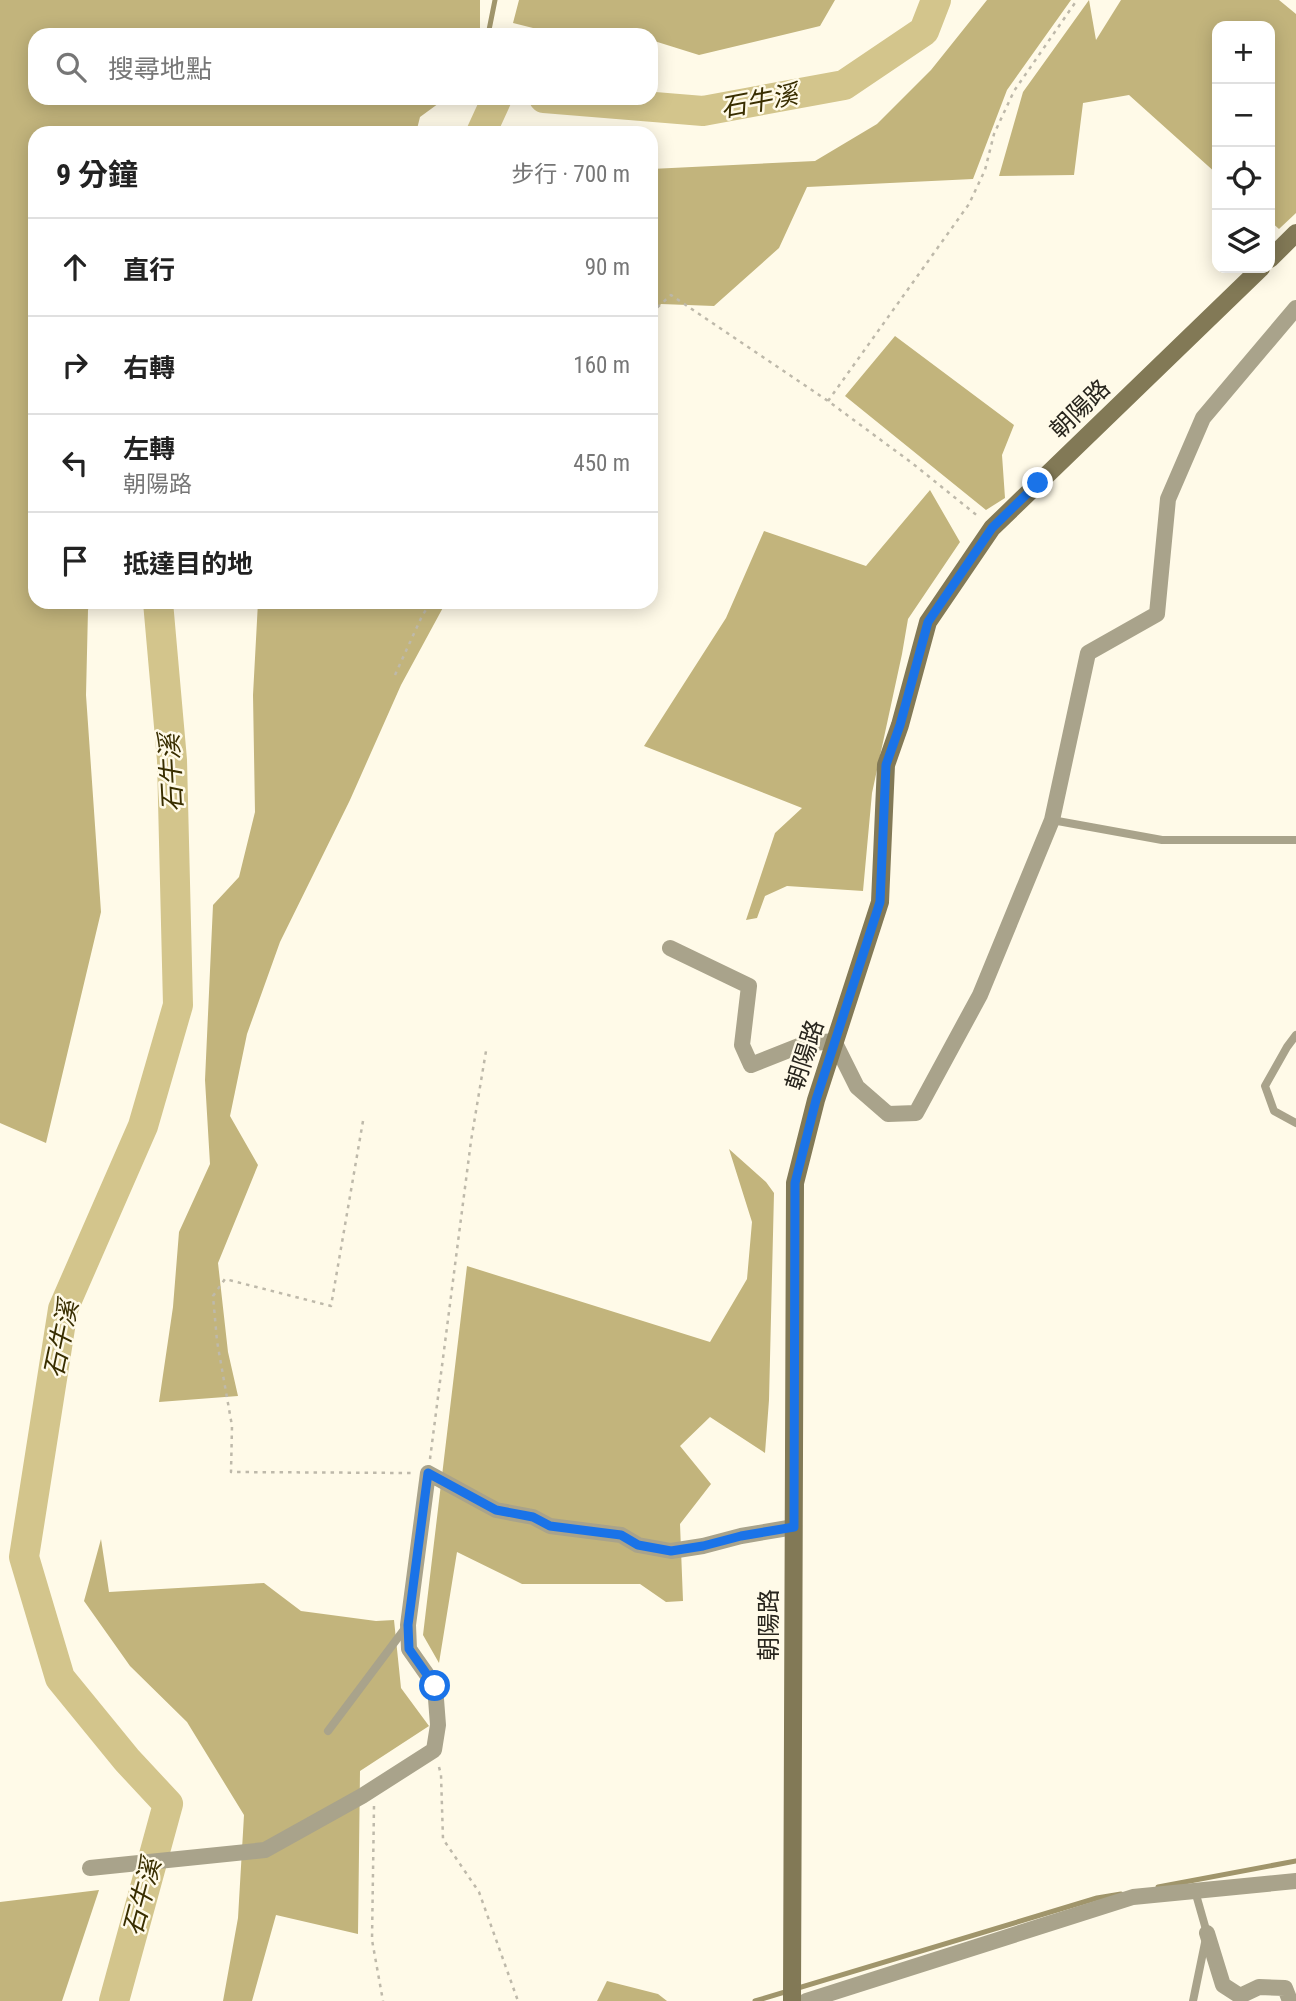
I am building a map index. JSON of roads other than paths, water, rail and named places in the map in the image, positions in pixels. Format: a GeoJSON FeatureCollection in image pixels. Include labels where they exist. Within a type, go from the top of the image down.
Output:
{"type":"FeatureCollection","features":[{"type":"Feature","properties":{"kind":"main road"},"geometry":{"type":"LineString","coordinates":[[1275,255],[1296,233]]}},
{"type":"Feature","properties":{"kind":"main road","name":"朝陽路"},"geometry":{"type":"LineString","coordinates":[[792,2001],[795,1183],[816,1100],[880,902],[886,765],[900,725],[928,622],[992,528],[1256,273]]}},
{"type":"Feature","properties":{"kind":"street"},"geometry":{"type":"LineString","coordinates":[[670,948],[749,986],[742,1045],[751,1065],[804,1044],[834,1041],[857,1087],[888,1114],[916,1113],[980,995],[1052,820],[1088,653],[1157,614],[1168,499],[1203,418],[1296,308]]}},
{"type":"Feature","properties":{"kind":"street"},"geometry":{"type":"LineString","coordinates":[[90,1868],[265,1850],[374,1789],[434,1750],[438,1725],[435,1686],[409,1649],[408,1625],[428,1473],[496,1510],[533,1517],[550,1526],[621,1535],[638,1545],[671,1551],[794,1527]]}},
{"type":"Feature","properties":{"kind":"street"},"geometry":{"type":"LineString","coordinates":[[806,2001],[1133,1897],[1296,1881]]}},
{"type":"Feature","properties":{"kind":"street"},"geometry":{"type":"LineString","coordinates":[[1207,1933],[1223,1985],[1240,1996],[1259,1987],[1285,1988],[1290,2001]]}},
{"type":"Feature","properties":{"kind":"lane"},"geometry":{"type":"LineString","coordinates":[[1052,820],[1162,840],[1296,840]]}},
{"type":"Feature","properties":{"kind":"lane"},"geometry":{"type":"LineString","coordinates":[[1296,1035],[1265,1086],[1275,1111],[1296,1123]]}},
{"type":"Feature","properties":{"kind":"lane"},"geometry":{"type":"LineString","coordinates":[[328,1731],[408,1625]]}},
{"type":"Feature","properties":{"kind":"lane"},"geometry":{"type":"LineString","coordinates":[[1193,2001],[1207,1933],[1195,1891]]}},
{"type":"Feature","properties":{"kind":"waterway"},"geometry":{"type":"LineString","coordinates":[[489,28],[495,0]]}},
{"type":"Feature","properties":{"kind":"waterway","name":"石牛溪"},"geometry":{"type":"LineString","coordinates":[[630,105],[703,111],[844,85],[924,31],[936,0]]}},
{"type":"Feature","properties":{"kind":"waterway","name":"石牛溪"},"geometry":{"type":"LineString","coordinates":[[484,126],[494,105]]}},
{"type":"Feature","properties":{"kind":"waterway","name":"石牛溪"},"geometry":{"type":"LineString","coordinates":[[114,2001],[168,1804],[127,1760],[60,1678],[24,1557],[63,1309],[143,1126],[178,1005],[172,760],[159,609]]}},
{"type":"Feature","properties":{"kind":"waterway"},"geometry":{"type":"LineString","coordinates":[[1158,1887],[1296,1861]]}},
{"type":"Feature","properties":{"kind":"waterway"},"geometry":{"type":"LineString","coordinates":[[755,2001],[1097,1898],[1121,1894]]}}]}
